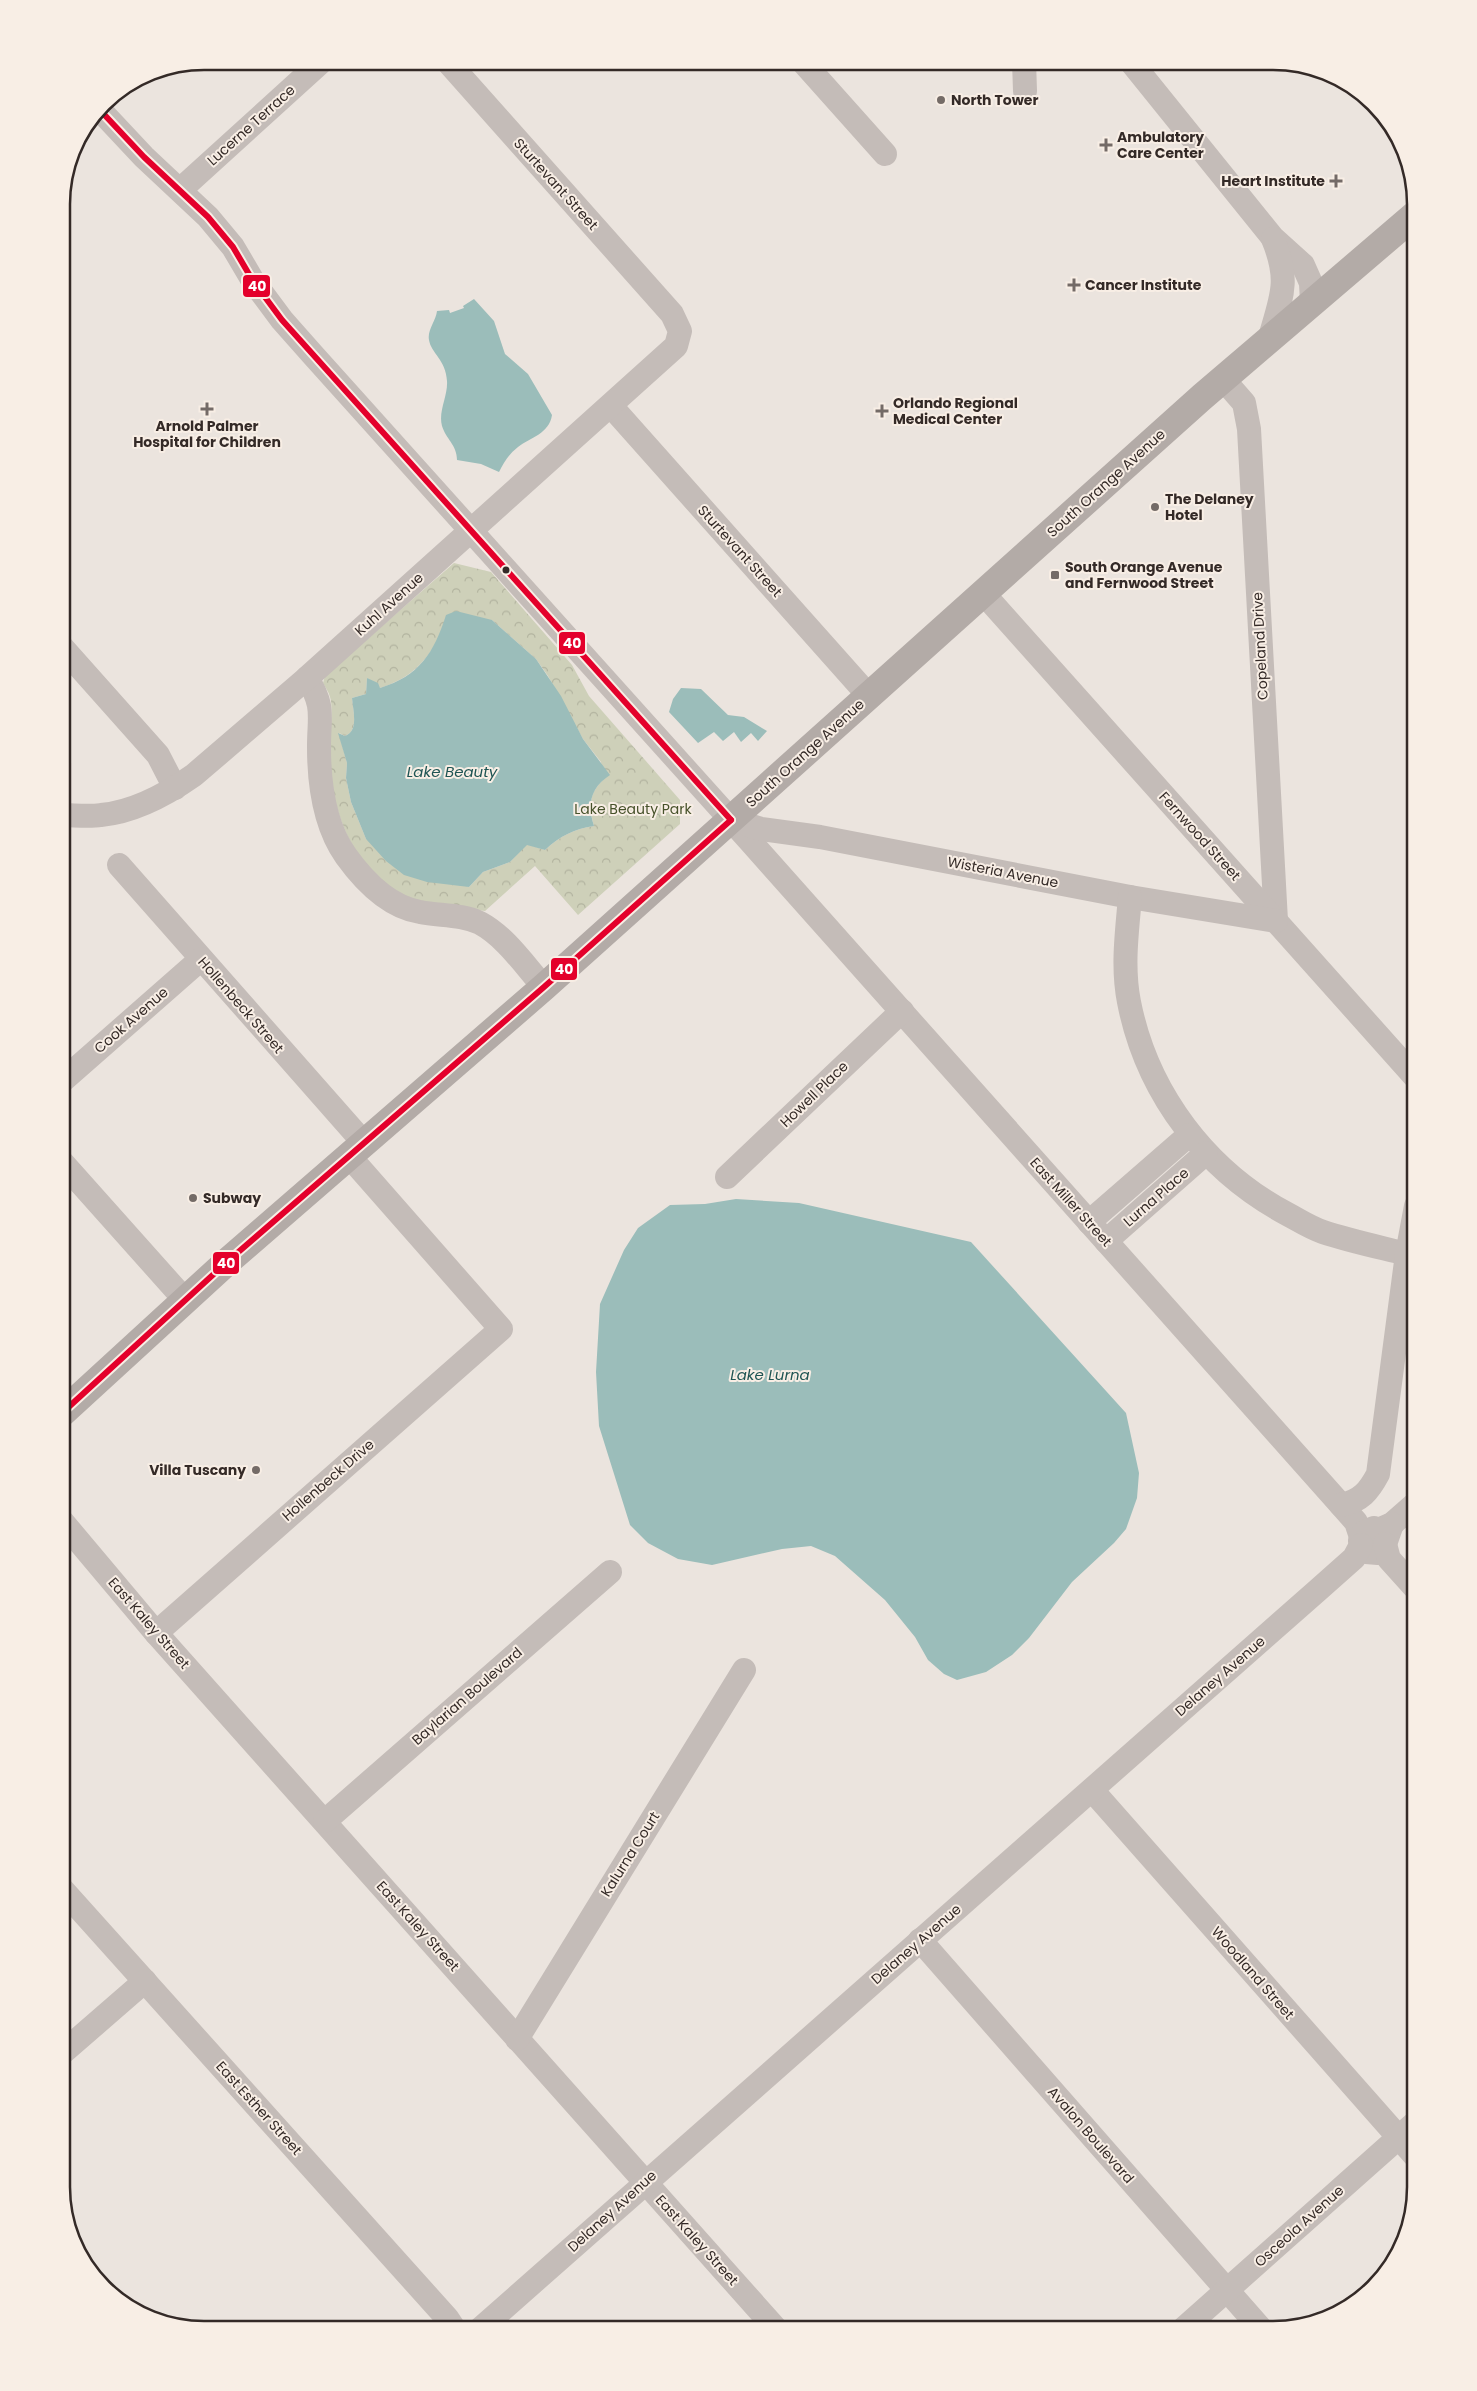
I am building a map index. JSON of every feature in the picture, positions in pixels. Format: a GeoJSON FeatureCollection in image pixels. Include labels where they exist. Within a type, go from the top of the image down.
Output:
{"type":"FeatureCollection","features":[{"type":"Feature","properties":{"kind":"main road","name":"South Orange Avenue"},"geometry":{"type":"LineString","coordinates":[[70,1406],[185,1300],[544,987],[1270,337],[1407,222]]}},
{"type":"Feature","properties":{"kind":"street","name":"Lucerne Terrace"},"geometry":{"type":"LineString","coordinates":[[180,190],[312,70]]}},
{"type":"Feature","properties":{"kind":"street","name":"Sturtevant Street"},"geometry":{"type":"LineString","coordinates":[[455,70],[672,314],[680,331]]}},
{"type":"Feature","properties":{"kind":"street"},"geometry":{"type":"LineString","coordinates":[[810,70],[885,154]]}},
{"type":"Feature","properties":{"kind":"street"},"geometry":{"type":"LineString","coordinates":[[1024,70],[1025,91]]}},
{"type":"Feature","properties":{"kind":"street"},"geometry":{"type":"LineString","coordinates":[[1137,70],[1273,238],[1303,265],[1312,283],[1312,303]]}},
{"type":"Feature","properties":{"kind":"street","name":"East Miller Street"},"geometry":{"type":"LineString","coordinates":[[104,115],[144,157],[208,217],[233,247],[253,281],[282,320],[790,885],[1407,1579]]}},
{"type":"Feature","properties":{"kind":"street"},"geometry":{"type":"LineString","coordinates":[[1270,337],[1284,282],[1281,259],[1273,238]]}},
{"type":"Feature","properties":{"kind":"street","name":"Kuhl Avenue"},"geometry":{"type":"LineString","coordinates":[[70,815],[102,815],[141,806],[175,788],[194,774],[306,678],[611,406],[676,346],[680,331]]}},
{"type":"Feature","properties":{"kind":"street","name":"Copeland Drive"},"geometry":{"type":"LineString","coordinates":[[1223,379],[1244,403],[1249,429],[1276,920]]}},
{"type":"Feature","properties":{"kind":"street","name":"Sturtevant Street"},"geometry":{"type":"LineString","coordinates":[[611,406],[869,696]]}},
{"type":"Feature","properties":{"kind":"street","name":"Fernwood Street"},"geometry":{"type":"LineString","coordinates":[[983,593],[1407,1068]]}},
{"type":"Feature","properties":{"kind":"street"},"geometry":{"type":"LineString","coordinates":[[70,655],[158,755],[175,788]]}},
{"type":"Feature","properties":{"kind":"street"},"geometry":{"type":"LineString","coordinates":[[306,678],[320,704],[319,748],[322,795],[336,839],[350,861],[378,892],[399,904],[420,912],[460,916],[480,923],[490,930],[544,987]]}},
{"type":"Feature","properties":{"kind":"street","name":"Wisteria Avenue"},"geometry":{"type":"LineString","coordinates":[[731,820],[761,829],[805,835],[1130,897],[1276,920]]}},
{"type":"Feature","properties":{"kind":"street"},"geometry":{"type":"LineString","coordinates":[[790,885],[782,853],[794,841],[805,835]]}},
{"type":"Feature","properties":{"kind":"street","name":"Hollenbeck Street"},"geometry":{"type":"LineString","coordinates":[[119,865],[201,959],[501,1329]]}},
{"type":"Feature","properties":{"kind":"street"},"geometry":{"type":"LineString","coordinates":[[1130,897],[1124,963],[1128,1000],[1137,1037],[1154,1077],[1189,1135],[1206,1153],[1242,1184],[1271,1205],[1322,1232],[1407,1254],[1378,1474],[1365,1495],[1351,1503],[1371,1538]]}},
{"type":"Feature","properties":{"kind":"street","name":"Cook Avenue"},"geometry":{"type":"LineString","coordinates":[[70,1074],[201,959]]}},
{"type":"Feature","properties":{"kind":"street","name":"Howell Place"},"geometry":{"type":"LineString","coordinates":[[727,1177],[902,1011]]}},
{"type":"Feature","properties":{"kind":"street","name":"Lurna Place"},"geometry":{"type":"LineString","coordinates":[[1089,1222],[1189,1135]]}},
{"type":"Feature","properties":{"kind":"street","name":"Lurna Place"},"geometry":{"type":"LineString","coordinates":[[1106,1242],[1206,1153]]}},
{"type":"Feature","properties":{"kind":"street"},"geometry":{"type":"LineString","coordinates":[[70,1171],[185,1300]]}},
{"type":"Feature","properties":{"kind":"street","name":"Hollenbeck Drive"},"geometry":{"type":"LineString","coordinates":[[156,1632],[501,1329]]}},
{"type":"Feature","properties":{"kind":"street","name":"Delaney Avenue"},"geometry":{"type":"LineString","coordinates":[[489,2321],[645,2181],[1092,1790],[1371,1538],[1407,1510]]}},
{"type":"Feature","properties":{"kind":"street","name":"East Kaley Street"},"geometry":{"type":"LineString","coordinates":[[70,1531],[156,1632],[769,2321]]}},
{"type":"Feature","properties":{"kind":"street","name":"Baylarian Boulevard"},"geometry":{"type":"LineString","coordinates":[[324,1821],[610,1572]]}},
{"type":"Feature","properties":{"kind":"street","name":"Kalurna Court"},"geometry":{"type":"LineString","coordinates":[[518,2039],[744,1670]]}},
{"type":"Feature","properties":{"kind":"street","name":"Woodland Street"},"geometry":{"type":"LineString","coordinates":[[1092,1790],[1407,2130]]}},
{"type":"Feature","properties":{"kind":"street","name":"East Esther Street"},"geometry":{"type":"LineString","coordinates":[[70,1898],[448,2321]]}},
{"type":"Feature","properties":{"kind":"street","name":"Avalon Boulevard"},"geometry":{"type":"LineString","coordinates":[[920,1940],[1254,2321]]}},
{"type":"Feature","properties":{"kind":"street"},"geometry":{"type":"LineString","coordinates":[[70,2046],[145,1981]]}},
{"type":"Feature","properties":{"kind":"street","name":"Osceola Avenue"},"geometry":{"type":"LineString","coordinates":[[1192,2321],[1407,2130]]}},
{"type":"Feature","properties":{"kind":"green space","name":"Lake Beauty Park"},"geometry":{"type":"Polygon","coordinates":[[[454,563],[491,572],[572,665],[589,696],[680,800],[680,824],[578,915],[535,866],[485,911],[429,904],[399,893],[380,880],[364,863],[352,844],[342,822],[335,800],[331,777],[329,754],[332,709],[329,695],[323,683],[325,676],[454,563]],[[492,620],[440,635],[423,661],[400,680],[380,688],[367,678],[366,694],[352,698],[354,725],[352,730],[345,736],[339,733],[347,763],[346,778],[351,802],[366,839],[469,887],[483,872],[510,862],[527,844],[545,850],[568,834],[594,826],[591,802],[598,785],[603,780],[601,762],[583,739],[548,676],[536,659],[492,620]]]}},
{"type":"Feature","properties":{"kind":"water"},"geometry":{"type":"Polygon","coordinates":[[[474,299],[494,321],[505,354],[528,374],[552,415],[547,427],[515,450],[507,458],[499,472],[481,464],[457,460],[455,450],[444,431],[441,420],[447,387],[446,374],[429,340],[429,333],[437,311],[449,310],[450,313],[464,308],[463,306],[474,299]]]}},
{"type":"Feature","properties":{"kind":"water","name":"Lake Beauty"},"geometry":{"type":"Polygon","coordinates":[[[456,611],[492,620],[536,659],[561,696],[583,739],[610,775],[594,791],[591,811],[594,826],[568,834],[545,850],[527,845],[510,862],[483,872],[469,887],[427,882],[404,875],[386,861],[366,839],[351,802],[346,778],[347,763],[338,733],[345,736],[352,730],[354,720],[352,698],[366,694],[367,678],[378,683],[380,688],[394,683],[415,670],[430,652],[446,615],[456,611]]]}},
{"type":"Feature","properties":{"kind":"water"},"geometry":{"type":"Polygon","coordinates":[[[681,688],[701,689],[728,715],[744,717],[767,731],[758,741],[751,733],[741,742],[734,732],[723,741],[714,732],[698,743],[669,712],[673,699],[681,688]]]}},
{"type":"Feature","properties":{"kind":"water","name":"Lake Lurna"},"geometry":{"type":"Polygon","coordinates":[[[736,1199],[799,1203],[971,1242],[1126,1413],[1139,1473],[1137,1498],[1126,1529],[1114,1543],[1072,1582],[1029,1638],[1012,1655],[986,1672],[957,1680],[944,1674],[928,1660],[915,1637],[885,1600],[835,1556],[811,1546],[782,1549],[712,1565],[678,1559],[648,1543],[630,1525],[599,1426],[596,1372],[600,1304],[624,1250],[638,1228],[670,1205],[705,1204],[736,1199]]]}},
{"type":"Feature","properties":{"kind":"transit line","name":"40"},"geometry":{"type":"LineString","coordinates":[[104,115],[144,157],[208,217],[233,247],[253,281],[282,320],[731,820]]}},
{"type":"Feature","properties":{"kind":"transit line","name":"40"},"geometry":{"type":"LineString","coordinates":[[70,1406],[228,1261],[544,987],[731,820]]}},
{"type":"Feature","properties":{"kind":"place","name":"North Tower"},"geometry":{"type":"Point","coordinates":[941,100]}},
{"type":"Feature","properties":{"kind":"place","name":"Ambulatory Care Center"},"geometry":{"type":"Point","coordinates":[1106,145]}},
{"type":"Feature","properties":{"kind":"place","name":"Heart Institute"},"geometry":{"type":"Point","coordinates":[1336,181]}},
{"type":"Feature","properties":{"kind":"place","name":"Cancer Institute"},"geometry":{"type":"Point","coordinates":[1074,285]}},
{"type":"Feature","properties":{"kind":"place","name":"Arnold Palmer Hospital for Children"},"geometry":{"type":"Point","coordinates":[207,409]}},
{"type":"Feature","properties":{"kind":"place","name":"Orlando Regional Medical Center"},"geometry":{"type":"Point","coordinates":[882,411]}},
{"type":"Feature","properties":{"kind":"place","name":"The Delaney Hotel"},"geometry":{"type":"Point","coordinates":[1155,507]}},
{"type":"Feature","properties":{"kind":"place","name":"South Orange Avenue and Fernwood Street"},"geometry":{"type":"Point","coordinates":[1055,575]}},
{"type":"Feature","properties":{"kind":"place","name":"Subway"},"geometry":{"type":"Point","coordinates":[193,1198]}},
{"type":"Feature","properties":{"kind":"place","name":"Villa Tuscany"},"geometry":{"type":"Point","coordinates":[256,1470]}}]}
